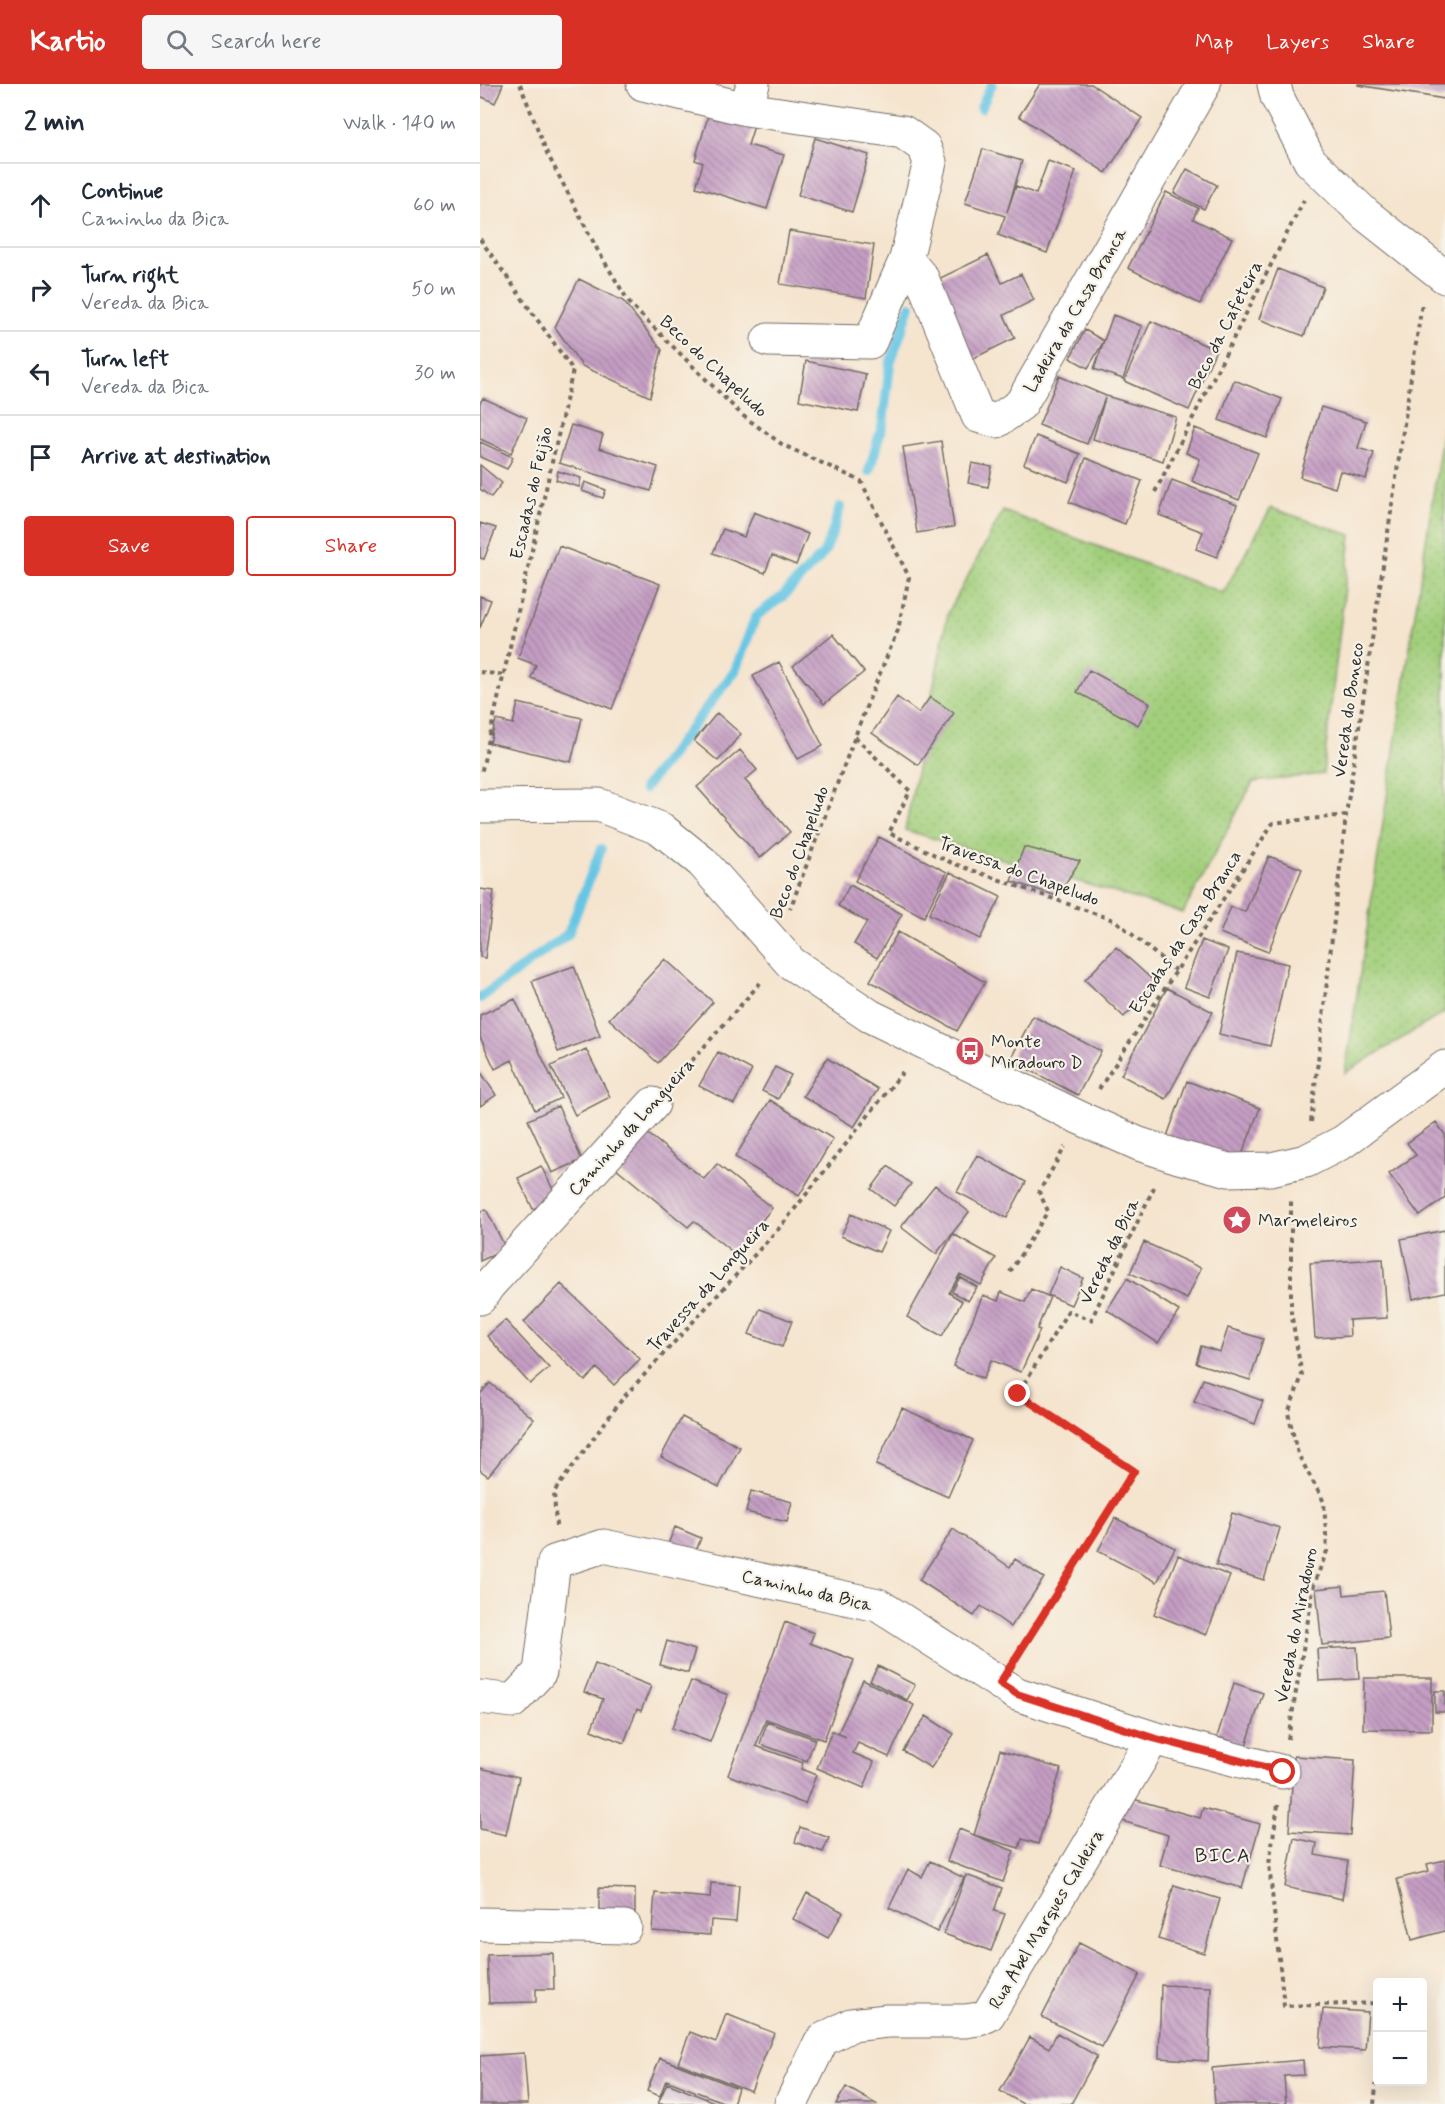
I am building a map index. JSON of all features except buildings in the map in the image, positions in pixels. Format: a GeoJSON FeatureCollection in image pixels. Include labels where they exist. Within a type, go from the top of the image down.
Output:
{"type":"FeatureCollection","features":[{"type":"Feature","properties":{"kind":"street"},"geometry":{"type":"LineString","coordinates":[[643,84],[749,97],[903,132],[924,147],[930,162],[906,259],[870,342],[768,340]]}},
{"type":"Feature","properties":{"kind":"street","name":"Ladeira da Casa Branca"},"geometry":{"type":"LineString","coordinates":[[906,259],[922,278],[978,416],[997,421],[1021,404],[1204,84]]}},
{"type":"Feature","properties":{"kind":"street"},"geometry":{"type":"LineString","coordinates":[[1274,84],[1277,97],[1310,160],[1365,214],[1436,271]]}},
{"type":"Feature","properties":{"kind":"street"},"geometry":{"type":"LineString","coordinates":[[480,806],[599,805],[661,830],[702,862],[787,960],[870,1016],[926,1042],[1075,1128],[1139,1144],[1170,1155],[1229,1170],[1271,1169],[1298,1163],[1344,1142],[1445,1067]]}},
{"type":"Feature","properties":{"kind":"street","name":"Caminho da Longueira"},"geometry":{"type":"LineString","coordinates":[[480,1298],[488,1286],[653,1104]]}},
{"type":"Feature","properties":{"kind":"street","name":"Caminho da Bica"},"geometry":{"type":"LineString","coordinates":[[558,1561],[604,1546],[878,1605],[1017,1694],[1153,1738],[1283,1772]]}},
{"type":"Feature","properties":{"kind":"street"},"geometry":{"type":"LineString","coordinates":[[480,1697],[513,1701],[540,1671],[554,1562],[558,1561]]}},
{"type":"Feature","properties":{"kind":"street","name":"Rua Abel Marques Caldeira"},"geometry":{"type":"LineString","coordinates":[[791,2104],[822,2040],[851,2025],[887,2020],[965,2021],[988,2015],[1153,1738]]}},
{"type":"Feature","properties":{"kind":"street"},"geometry":{"type":"LineString","coordinates":[[480,1924],[625,1927]]}},
{"type":"Feature","properties":{"kind":"path","name":"Beco do Chapeludo"},"geometry":{"type":"LineString","coordinates":[[520,84],[547,153],[597,249],[630,304],[742,415],[783,445],[861,481],[909,577],[898,630],[855,737],[784,927],[797,951],[787,960]]}},
{"type":"Feature","properties":{"kind":"path","name":"Beco da Cafeteira"},"geometry":{"type":"LineString","coordinates":[[1155,492],[1319,170]]}},
{"type":"Feature","properties":{"kind":"path","name":"Escadas do Feijão"},"geometry":{"type":"LineString","coordinates":[[480,239],[573,370],[480,780]]}},
{"type":"Feature","properties":{"kind":"path","name":"Vereda do Boneco"},"geometry":{"type":"LineString","coordinates":[[1298,1163],[1346,815],[1436,271]]}},
{"type":"Feature","properties":{"kind":"path"},"geometry":{"type":"LineString","coordinates":[[480,672],[504,675]]}},
{"type":"Feature","properties":{"kind":"path","name":"Travessa do Chapeludo"},"geometry":{"type":"LineString","coordinates":[[855,737],[910,791],[889,833],[952,863],[1116,921],[1176,971]]}},
{"type":"Feature","properties":{"kind":"path","name":"Escadas da Casa Branca"},"geometry":{"type":"LineString","coordinates":[[1011,1272],[1048,1211],[1040,1192],[1075,1128],[1273,823],[1346,815]]}},
{"type":"Feature","properties":{"kind":"path","name":"Caminho da Longueira"},"geometry":{"type":"LineString","coordinates":[[653,1104],[787,960]]}},
{"type":"Feature","properties":{"kind":"path","name":"Travessa da Longueira"},"geometry":{"type":"LineString","coordinates":[[558,1561],[554,1492],[623,1398],[782,1225],[926,1042]]}},
{"type":"Feature","properties":{"kind":"path","name":"Vereda da Bica"},"geometry":{"type":"LineString","coordinates":[[1000,1683],[1134,1471],[1018,1394],[1068,1311],[1091,1320],[1170,1155]]}},
{"type":"Feature","properties":{"kind":"path","name":"Vereda do Miradouro"},"geometry":{"type":"LineString","coordinates":[[1298,1163],[1291,1311],[1302,1376],[1288,1413],[1298,1454],[1324,1502],[1327,1551],[1314,1584],[1269,1864],[1284,2006],[1373,2003]]}},
{"type":"Feature","properties":{"kind":"path"},"geometry":{"type":"LineString","coordinates":[[1374,2104],[1376,2086]]}},
{"type":"Feature","properties":{"kind":"green space"},"geometry":{"type":"Polygon","coordinates":[[[1445,416],[1445,1012],[1345,1073],[1445,416]]]}},
{"type":"Feature","properties":{"kind":"green space"},"geometry":{"type":"Polygon","coordinates":[[[1271,508],[1351,535],[1323,774],[1253,782],[1183,913],[905,830],[948,613],[1003,511],[1223,593],[1271,508]]]}},
{"type":"Feature","properties":{"kind":"waterway"},"geometry":{"type":"LineString","coordinates":[[981,108],[992,84]]}},
{"type":"Feature","properties":{"kind":"waterway"},"geometry":{"type":"LineString","coordinates":[[869,471],[883,423],[890,364],[910,306]]}},
{"type":"Feature","properties":{"kind":"waterway"},"geometry":{"type":"LineString","coordinates":[[644,789],[735,671],[756,616],[782,597],[824,553],[840,507]]}},
{"type":"Feature","properties":{"kind":"waterway"},"geometry":{"type":"LineString","coordinates":[[480,998],[568,934],[601,849]]}},
{"type":"Feature","properties":{"kind":"place","name":"Monte Miradouro D"},"geometry":{"type":"Point","coordinates":[970,1051]}},
{"type":"Feature","properties":{"kind":"place","name":"Marmeleiros"},"geometry":{"type":"Point","coordinates":[1237,1220]}},
{"type":"Feature","properties":{"kind":"district","name":"BICA"},"geometry":{"type":"Point","coordinates":[1223,1855]}},
{"type":"Feature","properties":{"kind":"route"},"geometry":{"type":"LineString","coordinates":[[1018,1394],[1134,1471],[1000,1683],[1017,1694],[1153,1738],[1283,1772]]}}]}
